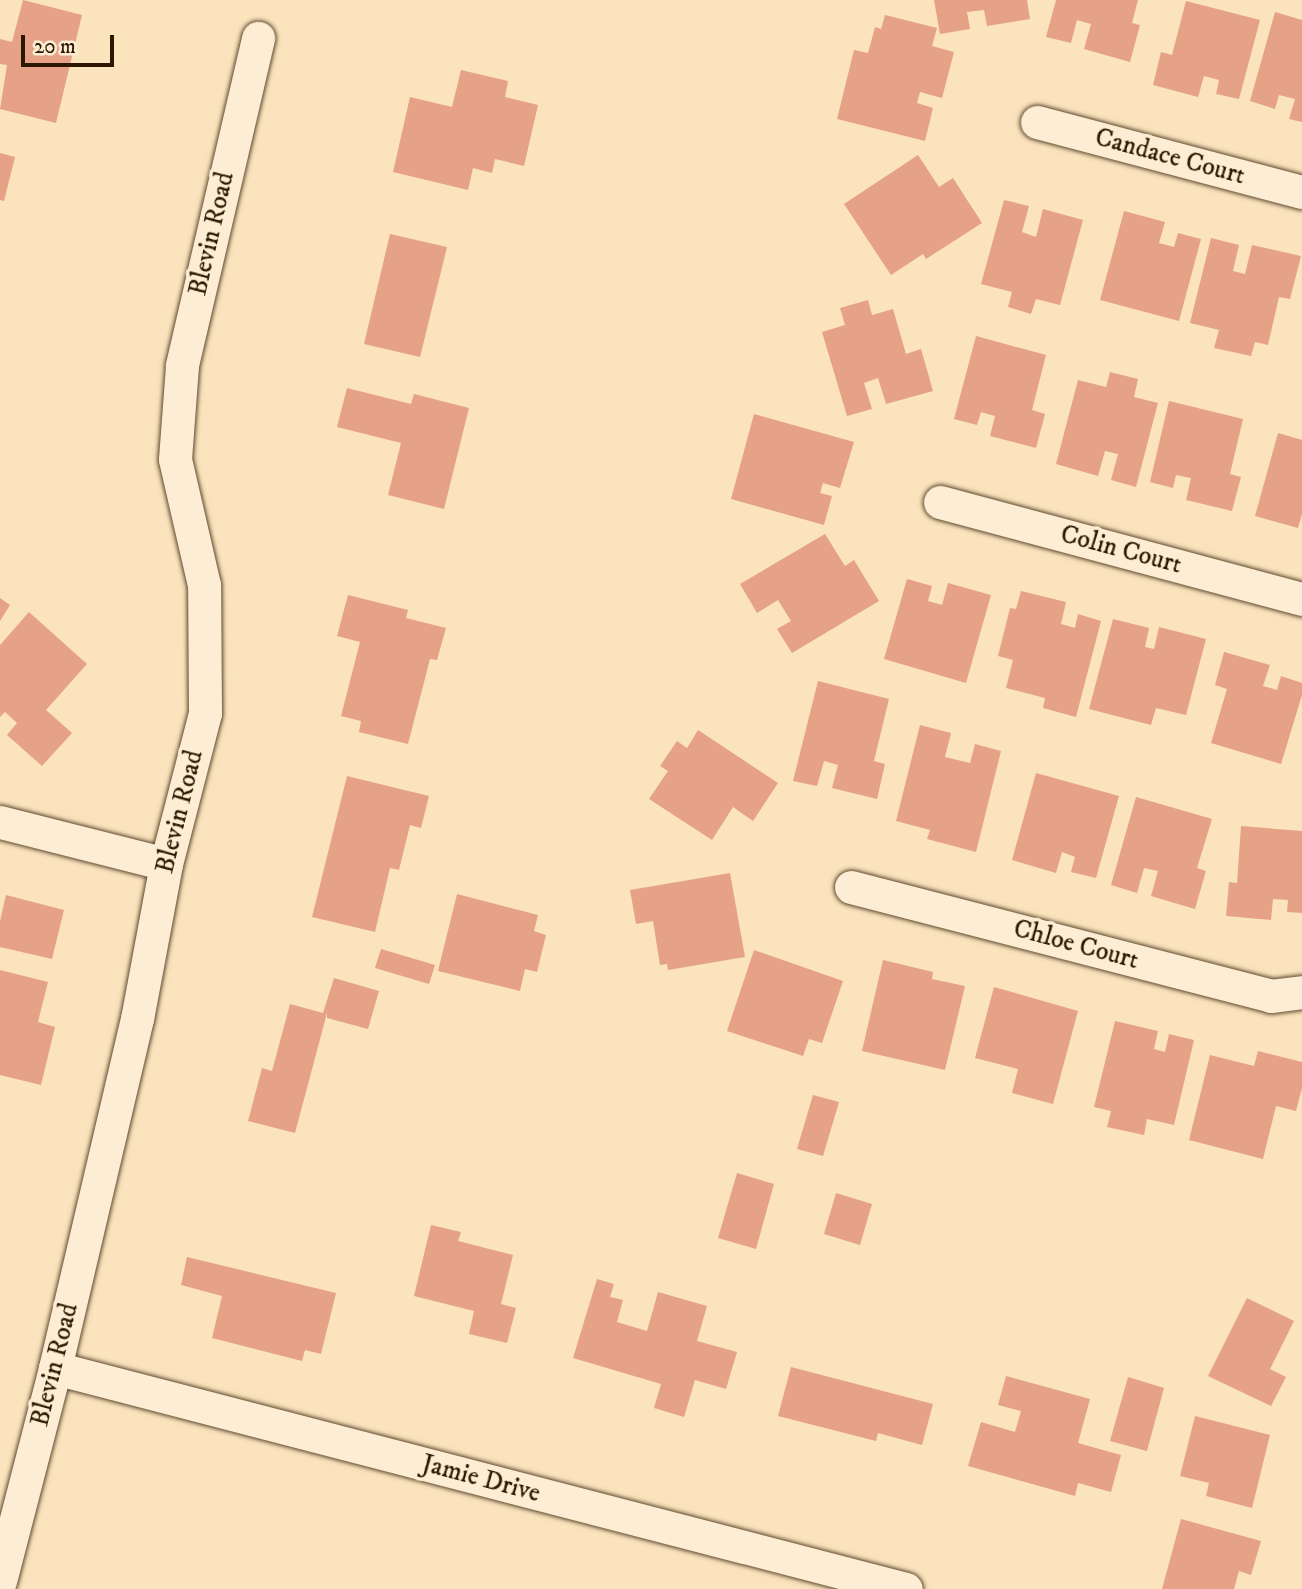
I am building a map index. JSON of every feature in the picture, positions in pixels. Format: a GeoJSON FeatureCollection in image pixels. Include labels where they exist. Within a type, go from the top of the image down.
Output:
{"type":"FeatureCollection","features":[{"type":"Feature","properties":{"kind":"street","name":"Blevin Road"},"geometry":{"type":"LineString","coordinates":[[0,1581],[55,1368],[137,1019],[166,864],[205,713],[204,585],[176,459],[182,365],[258,38]]}},
{"type":"Feature","properties":{"kind":"street","name":"Candace Court"},"geometry":{"type":"LineString","coordinates":[[1037,122],[1302,192]]}},
{"type":"Feature","properties":{"kind":"street","name":"Colin Court"},"geometry":{"type":"LineString","coordinates":[[940,502],[1302,599]]}},
{"type":"Feature","properties":{"kind":"street"},"geometry":{"type":"LineString","coordinates":[[0,822],[166,864]]}},
{"type":"Feature","properties":{"kind":"street","name":"Chloe Court"},"geometry":{"type":"LineString","coordinates":[[850,887],[1272,996],[1302,992]]}},
{"type":"Feature","properties":{"kind":"street","name":"Jamie Drive"},"geometry":{"type":"LineString","coordinates":[[55,1368],[906,1589]]}},
{"type":"Feature","properties":{"kind":"building"},"geometry":{"type":"Polygon","coordinates":[[[23,0],[82,15],[56,123],[0,109],[7,65],[0,64],[0,39],[12,42],[23,0]]]}},
{"type":"Feature","properties":{"kind":"building"},"geometry":{"type":"Polygon","coordinates":[[[934,0],[1027,0],[1030,19],[987,26],[984,10],[967,12],[970,29],[940,34],[934,0]]]}},
{"type":"Feature","properties":{"kind":"building"},"geometry":{"type":"Polygon","coordinates":[[[1056,0],[1138,0],[1132,23],[1140,25],[1130,62],[1084,49],[1091,24],[1077,20],[1071,43],[1046,37],[1056,0]]]}},
{"type":"Feature","properties":{"kind":"building"},"geometry":{"type":"Polygon","coordinates":[[[1186,1],[1260,20],[1239,99],[1216,94],[1219,80],[1204,76],[1198,97],[1153,85],[1161,52],[1172,55],[1186,1]]]}},
{"type":"Feature","properties":{"kind":"building"},"geometry":{"type":"Polygon","coordinates":[[[1275,12],[1302,20],[1302,122],[1289,119],[1295,99],[1279,95],[1275,109],[1250,101],[1275,12]]]}},
{"type":"Feature","properties":{"kind":"building"},"geometry":{"type":"Polygon","coordinates":[[[885,15],[937,28],[932,46],[954,52],[942,98],[920,92],[917,103],[933,108],[925,141],[837,119],[854,50],[868,53],[875,27],[881,29],[885,15]]]}},
{"type":"Feature","properties":{"kind":"building"},"geometry":{"type":"Polygon","coordinates":[[[461,70],[508,81],[505,97],[538,105],[524,166],[495,159],[492,173],[473,168],[468,190],[393,172],[410,97],[452,107],[461,70]]]}},
{"type":"Feature","properties":{"kind":"building"},"geometry":{"type":"Polygon","coordinates":[[[0,153],[15,157],[4,201],[0,200],[0,153]]]}},
{"type":"Feature","properties":{"kind":"building"},"geometry":{"type":"Polygon","coordinates":[[[918,155],[939,187],[953,178],[982,223],[926,259],[923,254],[891,275],[844,204],[918,155]]]}},
{"type":"Feature","properties":{"kind":"building"},"geometry":{"type":"Polygon","coordinates":[[[1004,200],[1029,206],[1022,232],[1036,237],[1043,209],[1083,220],[1060,305],[1036,299],[1031,314],[1008,307],[1012,292],[981,284],[1004,200]]]}},
{"type":"Feature","properties":{"kind":"building"},"geometry":{"type":"Polygon","coordinates":[[[1124,211],[1165,222],[1159,243],[1174,247],[1178,233],[1201,239],[1179,321],[1100,300],[1124,211]]]}},
{"type":"Feature","properties":{"kind":"building"},"geometry":{"type":"Polygon","coordinates":[[[390,234],[447,247],[420,357],[364,344],[390,234]]]}},
{"type":"Feature","properties":{"kind":"building"},"geometry":{"type":"Polygon","coordinates":[[[1211,238],[1239,245],[1233,271],[1245,274],[1252,245],[1301,256],[1290,299],[1279,297],[1268,345],[1255,342],[1251,356],[1214,348],[1219,330],[1190,323],[1211,238]]]}},
{"type":"Feature","properties":{"kind":"building"},"geometry":{"type":"Polygon","coordinates":[[[868,300],[872,315],[893,309],[906,354],[921,349],[933,391],[886,404],[878,378],[864,383],[872,409],[847,416],[822,332],[845,325],[840,308],[868,300]]]}},
{"type":"Feature","properties":{"kind":"building"},"geometry":{"type":"Polygon","coordinates":[[[976,336],[1046,355],[1032,410],[1045,414],[1036,448],[990,436],[995,416],[981,412],[977,425],[954,419],[976,336]]]}},
{"type":"Feature","properties":{"kind":"building"},"geometry":{"type":"Polygon","coordinates":[[[1110,372],[1138,379],[1134,397],[1158,403],[1136,487],[1111,480],[1118,454],[1105,451],[1098,476],[1056,464],[1078,380],[1106,387],[1110,372]]]}},
{"type":"Feature","properties":{"kind":"building"},"geometry":{"type":"Polygon","coordinates":[[[347,388],[411,404],[414,394],[469,408],[444,509],[388,495],[401,443],[337,427],[347,388]]]}},
{"type":"Feature","properties":{"kind":"building"},"geometry":{"type":"Polygon","coordinates":[[[1169,401],[1243,419],[1230,474],[1241,477],[1232,511],[1186,500],[1191,478],[1176,475],[1173,488],[1150,482],[1169,401]]]}},
{"type":"Feature","properties":{"kind":"building"},"geometry":{"type":"Polygon","coordinates":[[[754,414],[854,442],[840,488],[823,483],[820,493],[832,496],[824,525],[731,499],[754,414]]]}},
{"type":"Feature","properties":{"kind":"building"},"geometry":{"type":"Polygon","coordinates":[[[1278,433],[1302,440],[1302,514],[1298,528],[1255,516],[1278,433]]]}},
{"type":"Feature","properties":{"kind":"building"},"geometry":{"type":"Polygon","coordinates":[[[825,534],[845,566],[854,560],[879,601],[792,653],[777,629],[791,621],[778,600],[757,613],[740,584],[825,534]]]}},
{"type":"Feature","properties":{"kind":"building"},"geometry":{"type":"Polygon","coordinates":[[[907,579],[932,586],[928,601],[942,605],[948,583],[991,595],[966,683],[884,659],[907,579]]]}},
{"type":"Feature","properties":{"kind":"building"},"geometry":{"type":"Polygon","coordinates":[[[1021,591],[1066,602],[1061,624],[1075,628],[1078,614],[1101,621],[1076,717],[1043,708],[1045,698],[1006,688],[1013,660],[998,656],[1010,608],[1016,609],[1021,591]]]}},
{"type":"Feature","properties":{"kind":"building"},"geometry":{"type":"Polygon","coordinates":[[[348,595],[408,610],[406,618],[446,628],[437,660],[430,659],[408,744],[359,732],[361,721],[341,716],[360,642],[337,636],[348,595]]]}},
{"type":"Feature","properties":{"kind":"building"},"geometry":{"type":"Polygon","coordinates":[[[0,598],[10,605],[0,621],[0,598]]]}},
{"type":"Feature","properties":{"kind":"building"},"geometry":{"type":"Polygon","coordinates":[[[29,612],[87,664],[46,710],[72,733],[42,766],[7,735],[17,723],[5,712],[0,717],[0,645],[29,612]]]}},
{"type":"Feature","properties":{"kind":"building"},"geometry":{"type":"Polygon","coordinates":[[[1113,619],[1149,628],[1145,647],[1154,649],[1159,627],[1206,639],[1186,715],[1156,708],[1151,725],[1089,709],[1113,619]]]}},
{"type":"Feature","properties":{"kind":"building"},"geometry":{"type":"Polygon","coordinates":[[[1224,652],[1270,665],[1263,686],[1277,690],[1281,676],[1302,683],[1302,695],[1281,764],[1211,743],[1227,689],[1215,685],[1224,652]]]}},
{"type":"Feature","properties":{"kind":"building"},"geometry":{"type":"Polygon","coordinates":[[[818,681],[889,699],[874,761],[885,764],[877,799],[832,788],[838,765],[824,761],[817,786],[793,781],[818,681]]]}},
{"type":"Feature","properties":{"kind":"building"},"geometry":{"type":"Polygon","coordinates":[[[920,725],[951,733],[945,757],[970,763],[975,744],[1001,751],[976,852],[927,839],[930,830],[896,821],[920,725]]]}},
{"type":"Feature","properties":{"kind":"building"},"geometry":{"type":"Polygon","coordinates":[[[698,730],[778,783],[753,821],[733,807],[712,840],[649,799],[668,771],[660,766],[677,741],[687,748],[698,730]]]}},
{"type":"Feature","properties":{"kind":"building"},"geometry":{"type":"Polygon","coordinates":[[[1036,773],[1119,796],[1096,878],[1071,872],[1075,857],[1062,852],[1056,873],[1012,860],[1036,773]]]}},
{"type":"Feature","properties":{"kind":"building"},"geometry":{"type":"Polygon","coordinates":[[[347,776],[429,796],[421,828],[410,825],[399,870],[390,868],[375,932],[312,917],[347,776]]]}},
{"type":"Feature","properties":{"kind":"building"},"geometry":{"type":"Polygon","coordinates":[[[1136,797],[1212,819],[1197,868],[1206,871],[1195,909],[1151,896],[1158,871],[1144,868],[1137,893],[1111,885],[1136,797]]]}},
{"type":"Feature","properties":{"kind":"building"},"geometry":{"type":"Polygon","coordinates":[[[1241,826],[1302,831],[1302,913],[1287,912],[1288,900],[1273,899],[1271,920],[1226,916],[1229,882],[1237,883],[1241,826]]]}},
{"type":"Feature","properties":{"kind":"building"},"geometry":{"type":"Polygon","coordinates":[[[730,873],[745,957],[668,970],[667,964],[660,965],[653,921],[636,924],[630,890],[730,873]]]}},
{"type":"Feature","properties":{"kind":"building"},"geometry":{"type":"Polygon","coordinates":[[[457,894],[538,915],[534,931],[546,935],[537,972],[525,969],[520,991],[438,971],[457,894]]]}},
{"type":"Feature","properties":{"kind":"building"},"geometry":{"type":"Polygon","coordinates":[[[6,895],[64,910],[52,959],[0,947],[0,921],[6,895]]]}},
{"type":"Feature","properties":{"kind":"building"},"geometry":{"type":"Polygon","coordinates":[[[381,949],[435,965],[429,984],[375,968],[381,949]]]}},
{"type":"Feature","properties":{"kind":"building"},"geometry":{"type":"Polygon","coordinates":[[[754,950],[843,981],[822,1043],[809,1039],[803,1056],[727,1031],[754,950]]]}},
{"type":"Feature","properties":{"kind":"building"},"geometry":{"type":"Polygon","coordinates":[[[883,960],[933,972],[932,979],[965,986],[945,1070],[862,1051],[883,960]]]}},
{"type":"Feature","properties":{"kind":"building"},"geometry":{"type":"Polygon","coordinates":[[[0,970],[48,982],[38,1022],[55,1027],[41,1085],[0,1075],[0,970]]]}},
{"type":"Feature","properties":{"kind":"building"},"geometry":{"type":"Polygon","coordinates":[[[334,978],[379,991],[368,1029],[327,1018],[327,1013],[295,1133],[248,1121],[262,1068],[272,1071],[290,1004],[323,1013],[334,978]]]}},
{"type":"Feature","properties":{"kind":"building"},"geometry":{"type":"Polygon","coordinates":[[[994,987],[1078,1011],[1053,1104],[1012,1093],[1018,1069],[975,1058],[994,987]]]}},
{"type":"Feature","properties":{"kind":"building"},"geometry":{"type":"Polygon","coordinates":[[[1115,1021],[1158,1031],[1154,1049],[1165,1052],[1169,1034],[1194,1040],[1174,1125],[1147,1119],[1144,1135],[1107,1127],[1111,1111],[1094,1107],[1115,1021]]]}},
{"type":"Feature","properties":{"kind":"building"},"geometry":{"type":"Polygon","coordinates":[[[1258,1051],[1302,1062],[1302,1088],[1296,1111],[1276,1106],[1263,1159],[1189,1140],[1210,1055],[1254,1066],[1258,1051]]]}},
{"type":"Feature","properties":{"kind":"building"},"geometry":{"type":"Polygon","coordinates":[[[813,1095],[839,1102],[823,1156],[797,1149],[813,1095]]]}},
{"type":"Feature","properties":{"kind":"building"},"geometry":{"type":"Polygon","coordinates":[[[737,1173],[774,1184],[756,1249],[718,1238],[737,1173]]]}},
{"type":"Feature","properties":{"kind":"building"},"geometry":{"type":"Polygon","coordinates":[[[836,1193],[872,1204],[860,1245],[824,1234],[836,1193]]]}},
{"type":"Feature","properties":{"kind":"building"},"geometry":{"type":"Polygon","coordinates":[[[431,1225],[461,1232],[458,1241],[513,1255],[501,1304],[516,1308],[507,1343],[469,1334],[474,1311],[414,1296],[431,1225]]]}},
{"type":"Feature","properties":{"kind":"building"},"geometry":{"type":"Polygon","coordinates":[[[187,1257],[336,1293],[321,1354],[305,1350],[302,1361],[212,1338],[222,1296],[181,1285],[187,1257]]]}},
{"type":"Feature","properties":{"kind":"building"},"geometry":{"type":"Polygon","coordinates":[[[597,1279],[614,1284],[610,1297],[623,1300],[617,1322],[647,1331],[658,1292],[707,1306],[697,1341],[737,1352],[726,1389],[695,1380],[684,1417],[654,1408],[661,1384],[573,1358],[597,1279]]]}},
{"type":"Feature","properties":{"kind":"building"},"geometry":{"type":"Polygon","coordinates":[[[1247,1298],[1294,1321],[1270,1369],[1286,1377],[1271,1406],[1208,1376],[1247,1298]]]}},
{"type":"Feature","properties":{"kind":"building"},"geometry":{"type":"Polygon","coordinates":[[[791,1367],[933,1404],[922,1445],[878,1433],[876,1441],[778,1416],[791,1367]]]}},
{"type":"Feature","properties":{"kind":"building"},"geometry":{"type":"Polygon","coordinates":[[[1006,1376],[1090,1399],[1078,1443],[1121,1455],[1111,1492],[1078,1483],[1075,1496],[968,1466],[981,1422],[1015,1432],[1021,1411],[998,1405],[1006,1376]]]}},
{"type":"Feature","properties":{"kind":"building"},"geometry":{"type":"Polygon","coordinates":[[[1128,1377],[1164,1388],[1147,1451],[1110,1441],[1128,1377]]]}},
{"type":"Feature","properties":{"kind":"building"},"geometry":{"type":"Polygon","coordinates":[[[1195,1416],[1270,1435],[1252,1508],[1206,1496],[1209,1483],[1180,1476],[1195,1416]]]}},
{"type":"Feature","properties":{"kind":"building"},"geometry":{"type":"Polygon","coordinates":[[[1181,1519],[1261,1541],[1251,1575],[1239,1571],[1234,1589],[1162,1589],[1181,1519]]]}}]}
